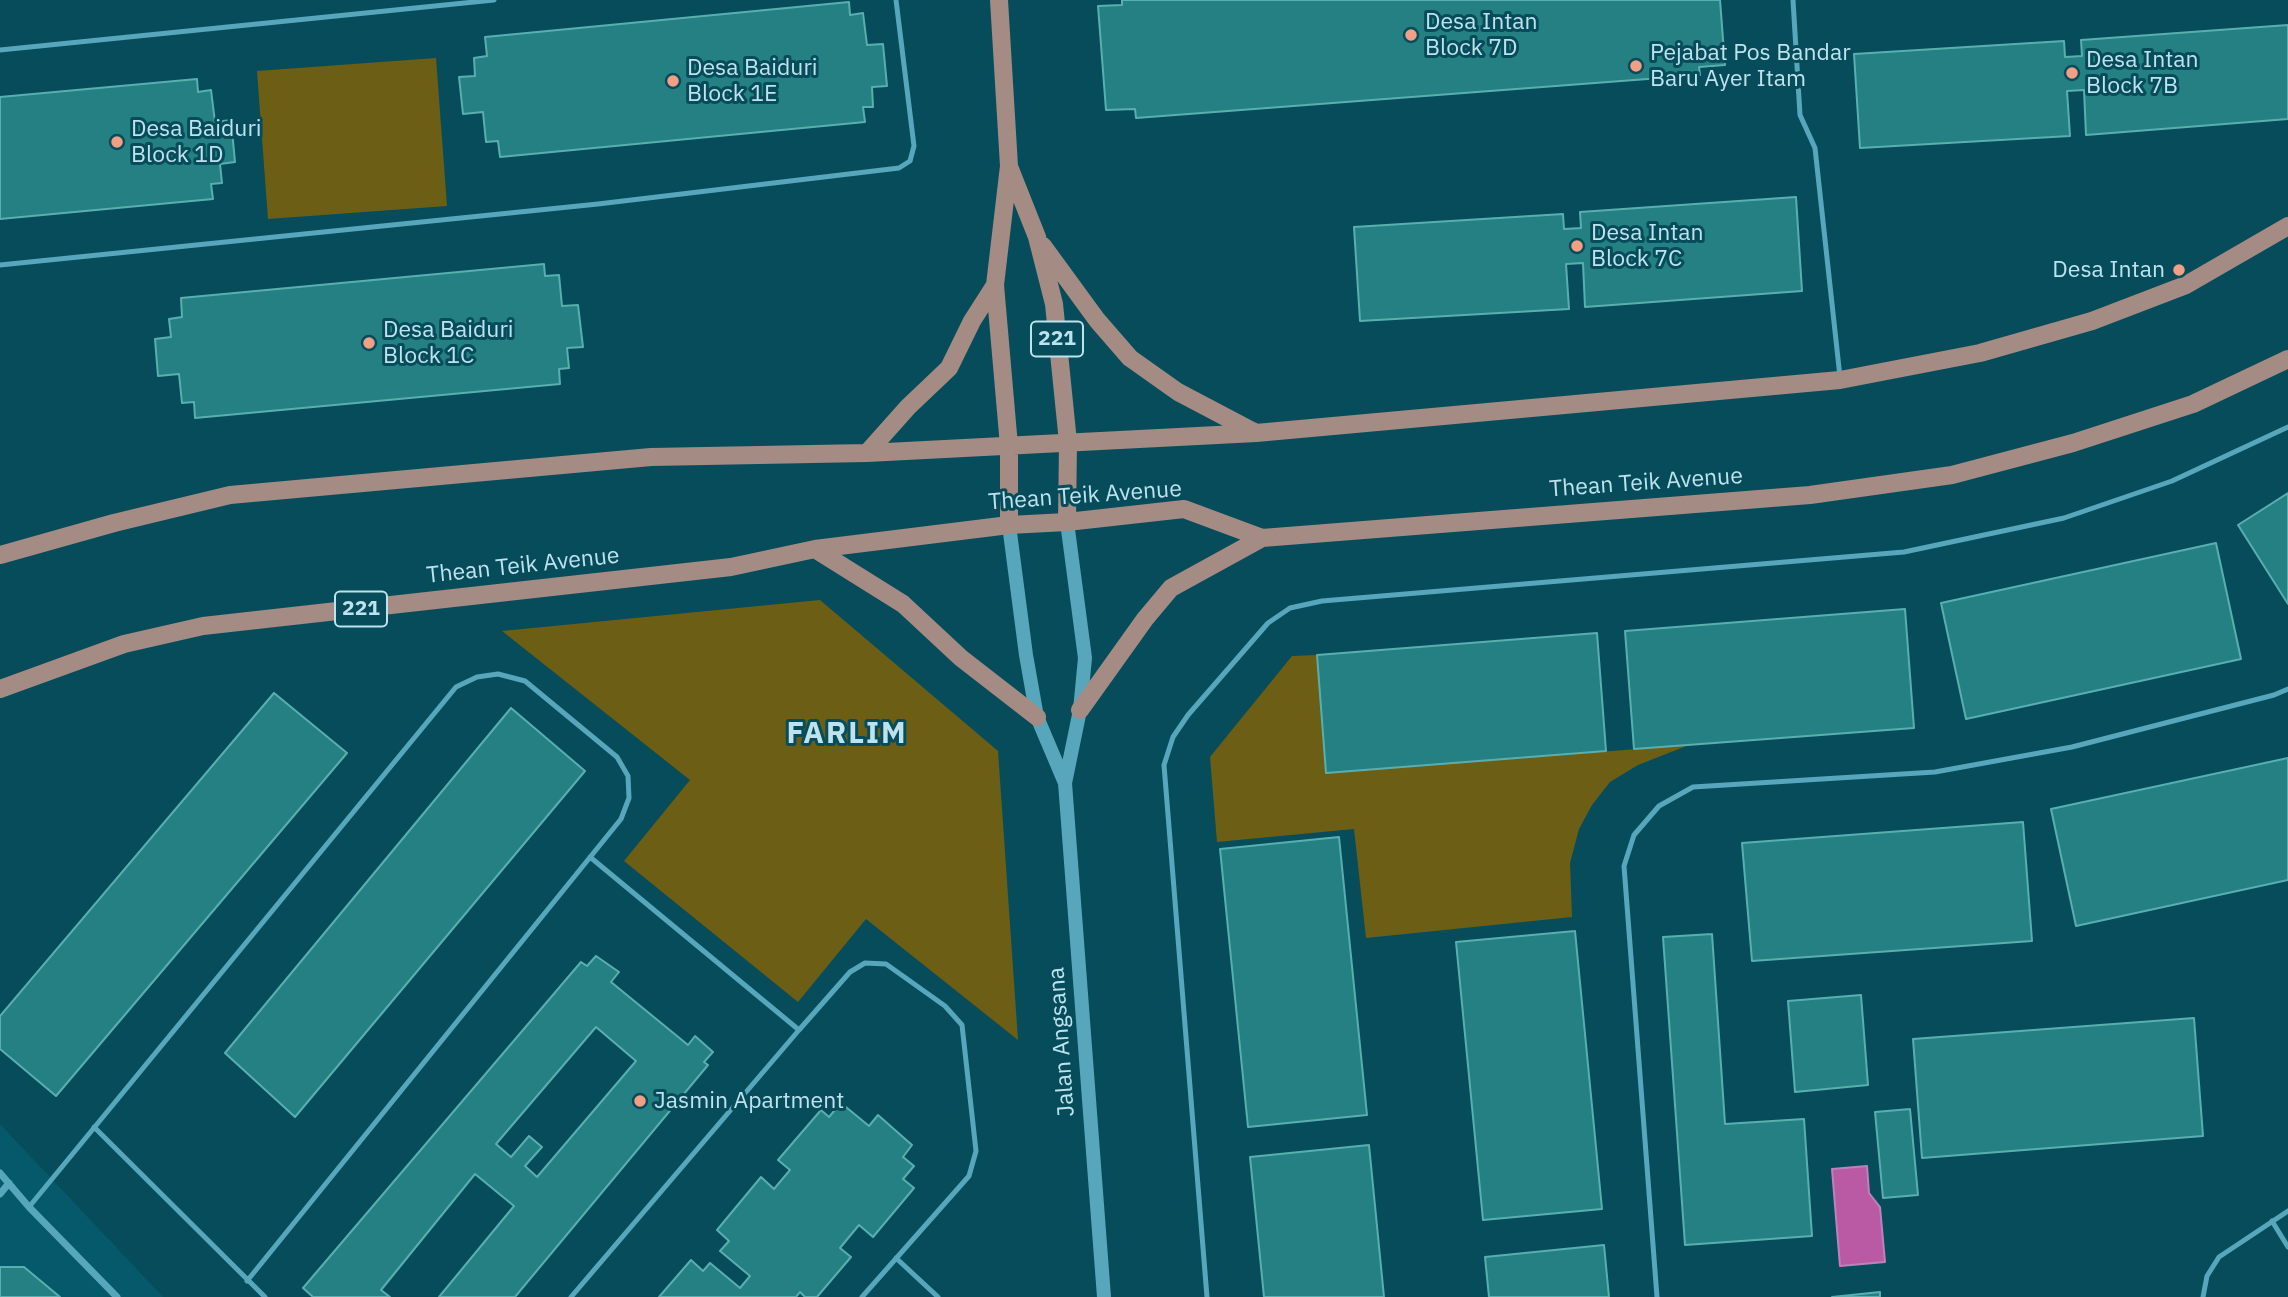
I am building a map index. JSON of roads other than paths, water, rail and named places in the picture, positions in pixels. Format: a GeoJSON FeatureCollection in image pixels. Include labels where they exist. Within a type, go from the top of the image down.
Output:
{"type":"FeatureCollection","features":[{"type":"Feature","properties":{"kind":"main road","name":"221"},"geometry":{"type":"LineString","coordinates":[[999,0],[1009,166],[995,285],[1009,446]]}},
{"type":"Feature","properties":{"kind":"main road","name":"221"},"geometry":{"type":"LineString","coordinates":[[1009,166],[1037,237],[1054,304],[1068,442]]}},
{"type":"Feature","properties":{"kind":"main road"},"geometry":{"type":"LineString","coordinates":[[0,555],[114,523],[230,495],[651,457],[867,453],[1256,433],[1840,380],[1980,353],[2092,321],[2186,285],[2288,226]]}},
{"type":"Feature","properties":{"kind":"main road"},"geometry":{"type":"LineString","coordinates":[[1037,237],[1097,320],[1130,358],[1178,392],[1256,433]]}},
{"type":"Feature","properties":{"kind":"main road"},"geometry":{"type":"LineString","coordinates":[[867,453],[908,407],[949,368],[972,321],[995,285]]}},
{"type":"Feature","properties":{"kind":"main road","name":"Thean Teik Avenue"},"geometry":{"type":"LineString","coordinates":[[0,689],[124,644],[203,626],[731,567],[815,549],[1009,525],[1067,522],[1184,509],[1262,538],[1810,495],[1952,475],[2073,443],[2193,404],[2288,359]]}},
{"type":"Feature","properties":{"kind":"main road"},"geometry":{"type":"LineString","coordinates":[[1067,522],[1068,442]]}},
{"type":"Feature","properties":{"kind":"main road"},"geometry":{"type":"LineString","coordinates":[[1009,446],[1009,525]]}},
{"type":"Feature","properties":{"kind":"main road","name":"Jalan Angsana"},"geometry":{"type":"LineString","coordinates":[[1067,522],[1085,658],[1080,710],[1065,783],[1104,1297]]}},
{"type":"Feature","properties":{"kind":"main road","name":"Jalan Angsana"},"geometry":{"type":"LineString","coordinates":[[1009,525],[1037,717],[1065,783]]}},
{"type":"Feature","properties":{"kind":"main road"},"geometry":{"type":"LineString","coordinates":[[1080,710],[1171,587],[1262,538]]}},
{"type":"Feature","properties":{"kind":"main road"},"geometry":{"type":"LineString","coordinates":[[815,549],[903,604],[961,658],[1037,717]]}},
{"type":"Feature","properties":{"kind":"street"},"geometry":{"type":"LineString","coordinates":[[0,1173],[29,1207],[117,1297]]}},
{"type":"Feature","properties":{"kind":"street"},"geometry":{"type":"LineString","coordinates":[[0,1194],[9,1183]]}},
{"type":"Feature","properties":{"kind":"lane"},"geometry":{"type":"LineString","coordinates":[[0,50],[494,0]]}},
{"type":"Feature","properties":{"kind":"lane"},"geometry":{"type":"LineString","coordinates":[[0,265],[584,205],[899,168],[910,161],[914,146],[896,0]]}},
{"type":"Feature","properties":{"kind":"lane"},"geometry":{"type":"LineString","coordinates":[[1793,0],[1800,115],[1815,148],[1840,380]]}},
{"type":"Feature","properties":{"kind":"lane"},"geometry":{"type":"LineString","coordinates":[[1207,1297],[1164,765],[1173,737],[1268,623],[1290,608],[1322,601],[1904,552],[2064,518],[2172,481],[2288,427]]}},
{"type":"Feature","properties":{"kind":"lane"},"geometry":{"type":"LineString","coordinates":[[29,1207],[456,687],[477,677],[498,674],[525,681],[617,757],[628,776],[629,798],[621,818],[247,1281]]}},
{"type":"Feature","properties":{"kind":"lane"},"geometry":{"type":"LineString","coordinates":[[1657,1297],[1624,866],[1634,835],[1659,806],[1693,787],[1935,772],[2072,747],[2274,695],[2288,688]]}},
{"type":"Feature","properties":{"kind":"lane"},"geometry":{"type":"LineString","coordinates":[[590,857],[799,1030]]}},
{"type":"Feature","properties":{"kind":"lane"},"geometry":{"type":"LineString","coordinates":[[571,1297],[850,972],[865,963],[886,964],[945,1006],[962,1025],[976,1151],[969,1175],[862,1297]]}},
{"type":"Feature","properties":{"kind":"lane"},"geometry":{"type":"LineString","coordinates":[[94,1127],[265,1297]]}},
{"type":"Feature","properties":{"kind":"lane"},"geometry":{"type":"LineString","coordinates":[[2203,1297],[2207,1276],[2218,1257],[2288,1211]]}},
{"type":"Feature","properties":{"kind":"lane"},"geometry":{"type":"LineString","coordinates":[[2272,1220],[2288,1247]]}},
{"type":"Feature","properties":{"kind":"lane"},"geometry":{"type":"LineString","coordinates":[[896,1258],[938,1297]]}},
{"type":"Feature","properties":{"kind":"place","name":"Desa Intan Block 7D"},"geometry":{"type":"Point","coordinates":[1411,35]}},
{"type":"Feature","properties":{"kind":"place","name":"Pejabat Pos Bandar Baru Ayer Itam"},"geometry":{"type":"Point","coordinates":[1636,66]}},
{"type":"Feature","properties":{"kind":"place","name":"Desa Intan Block 7B"},"geometry":{"type":"Point","coordinates":[2072,73]}},
{"type":"Feature","properties":{"kind":"place","name":"Desa Baiduri Block 1E"},"geometry":{"type":"Point","coordinates":[673,81]}},
{"type":"Feature","properties":{"kind":"place","name":"Desa Baiduri Block 1D"},"geometry":{"type":"Point","coordinates":[117,142]}},
{"type":"Feature","properties":{"kind":"place","name":"Desa Intan Block 7C"},"geometry":{"type":"Point","coordinates":[1577,246]}},
{"type":"Feature","properties":{"kind":"place","name":"Desa Intan"},"geometry":{"type":"Point","coordinates":[2179,270]}},
{"type":"Feature","properties":{"kind":"place","name":"Desa Baiduri Block 1C"},"geometry":{"type":"Point","coordinates":[369,343]}},
{"type":"Feature","properties":{"kind":"place","name":"Jasmin Apartment"},"geometry":{"type":"Point","coordinates":[640,1101]}},
{"type":"Feature","properties":{"kind":"district","name":"FARLIM"},"geometry":{"type":"Point","coordinates":[847,734]}}]}
